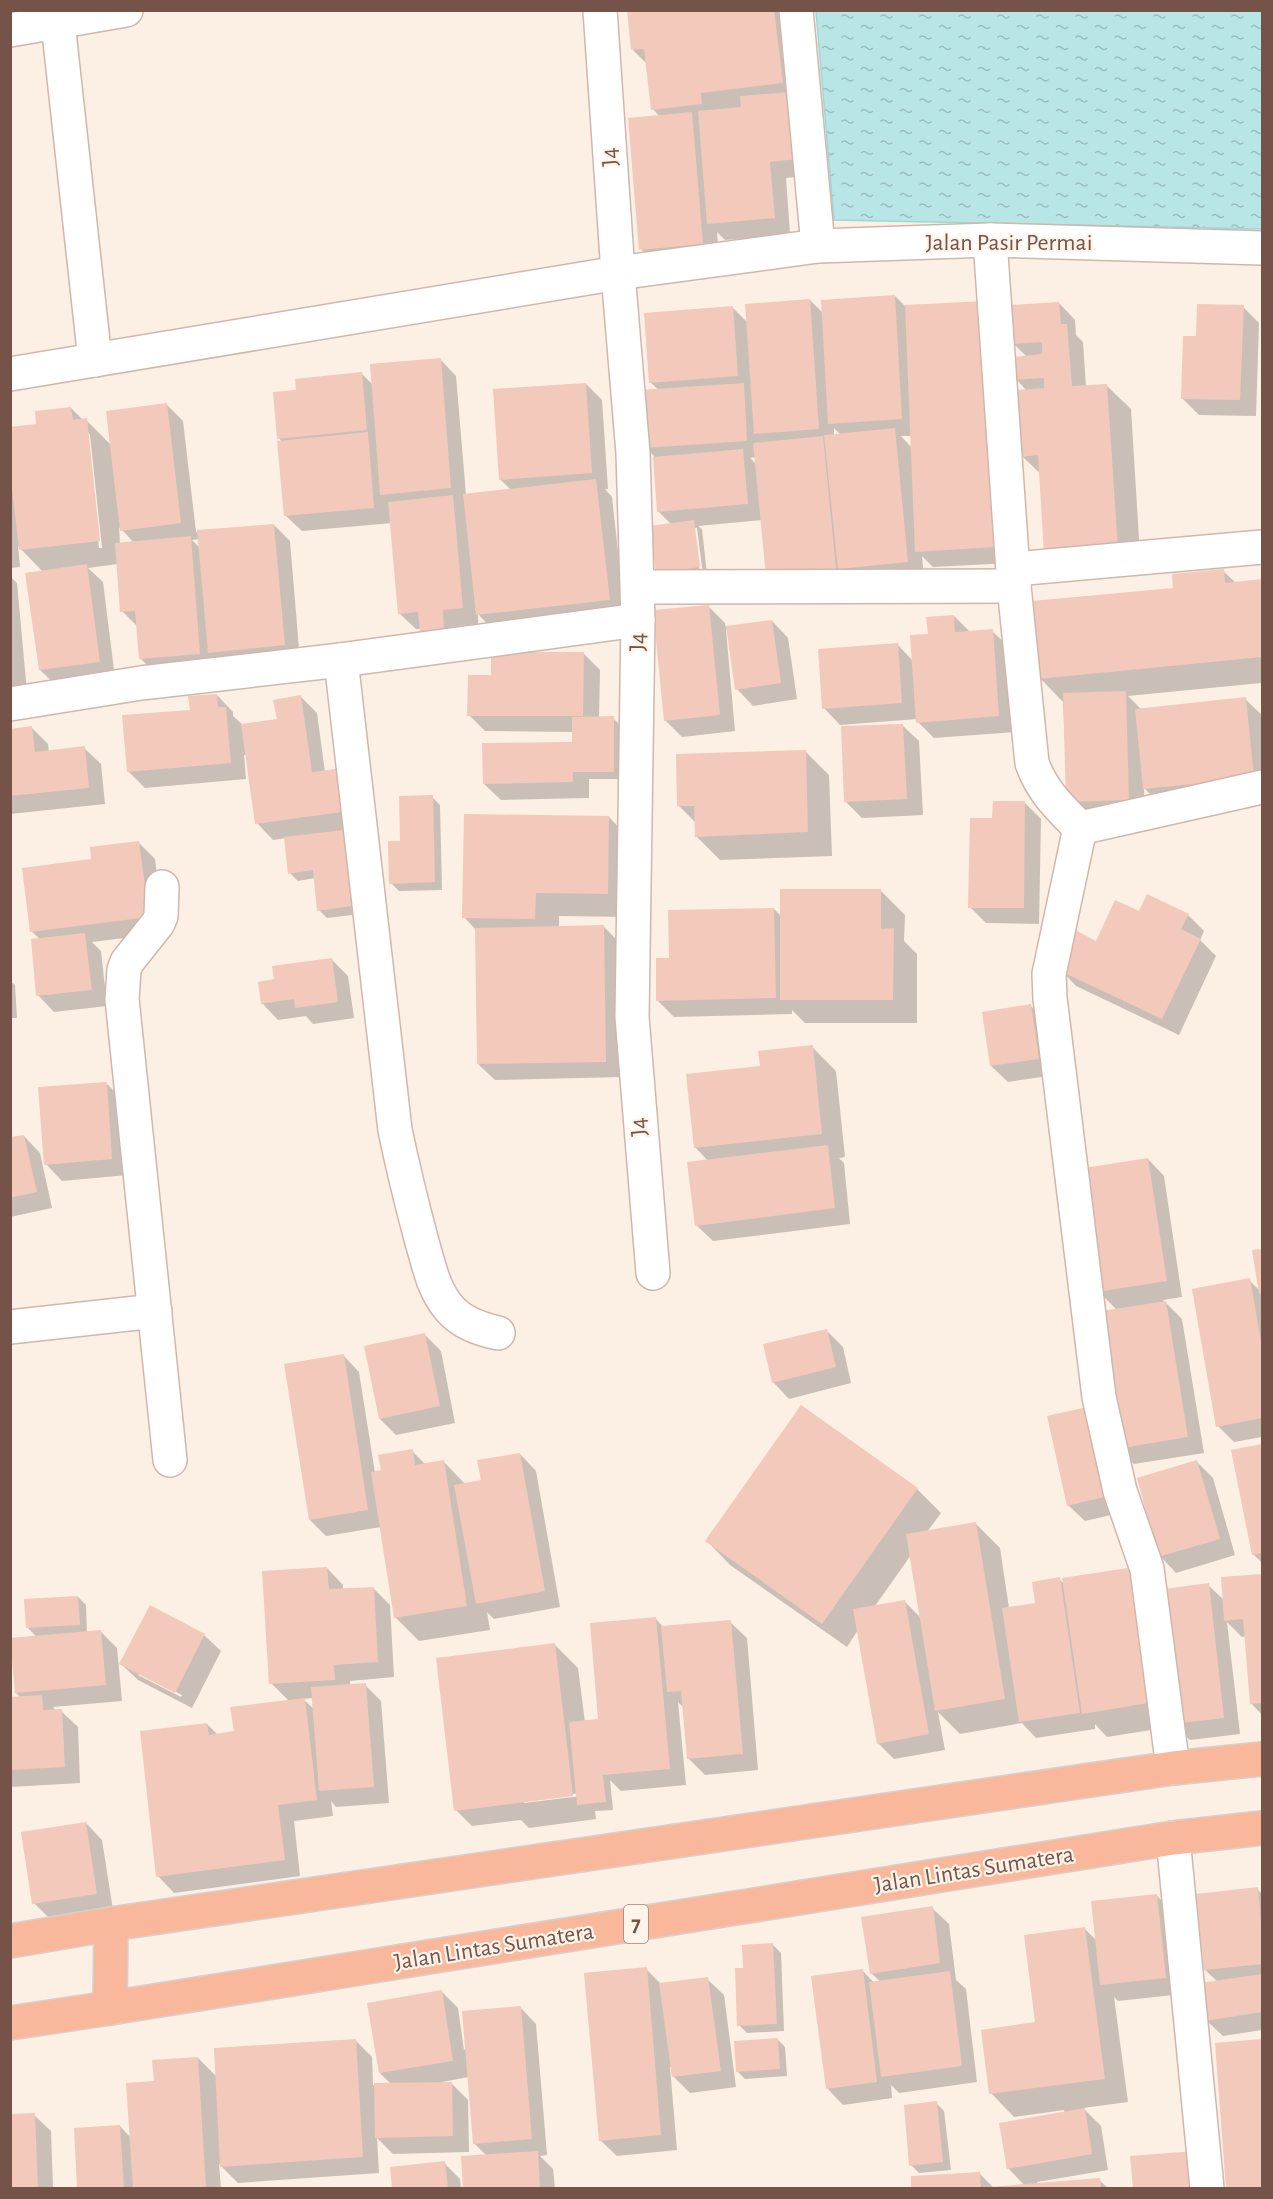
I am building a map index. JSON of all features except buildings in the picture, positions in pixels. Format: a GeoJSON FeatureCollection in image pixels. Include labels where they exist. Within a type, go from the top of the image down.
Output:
{"type":"FeatureCollection","features":[{"type":"Feature","properties":{"kind":"highway"},"geometry":{"type":"LineString","coordinates":[[10,1941],[111,1924],[1173,1768],[1263,1759]]}},
{"type":"Feature","properties":{"kind":"highway","name":"Jalan Lintas Sumatera"},"geometry":{"type":"LineString","coordinates":[[10,2023],[1173,1838],[1263,1828]]}},
{"type":"Feature","properties":{"kind":"highway"},"geometry":{"type":"LineString","coordinates":[[110,2008],[111,1924]]}},
{"type":"Feature","properties":{"kind":"street"},"geometry":{"type":"LineString","coordinates":[[10,30],[126,10]]}},
{"type":"Feature","properties":{"kind":"street","name":"J4"},"geometry":{"type":"LineString","coordinates":[[600,10],[633,453],[638,620],[632,1017],[653,1273]]}},
{"type":"Feature","properties":{"kind":"street"},"geometry":{"type":"LineString","coordinates":[[796,10],[818,246]]}},
{"type":"Feature","properties":{"kind":"street"},"geometry":{"type":"LineString","coordinates":[[58,23],[95,360]]}},
{"type":"Feature","properties":{"kind":"street"},"geometry":{"type":"LineString","coordinates":[[990,240],[1014,577],[1032,763],[1047,793],[1080,828]]}},
{"type":"Feature","properties":{"kind":"street","name":"Jalan Pasir Permai"},"geometry":{"type":"LineString","coordinates":[[10,374],[618,273],[818,246],[990,240],[1263,248]]}},
{"type":"Feature","properties":{"kind":"street"},"geometry":{"type":"LineString","coordinates":[[638,587],[1014,577],[1263,547]]}},
{"type":"Feature","properties":{"kind":"street"},"geometry":{"type":"LineString","coordinates":[[10,704],[141,683],[341,660],[638,620]]}},
{"type":"Feature","properties":{"kind":"street"},"geometry":{"type":"LineString","coordinates":[[341,660],[394,1118],[410,1197],[434,1285],[439,1293],[450,1309],[465,1322],[498,1334]]}},
{"type":"Feature","properties":{"kind":"street"},"geometry":{"type":"LineString","coordinates":[[1080,828],[1263,787]]}},
{"type":"Feature","properties":{"kind":"street"},"geometry":{"type":"LineString","coordinates":[[1080,828],[1049,974],[1049,986],[1099,1397],[1120,1491],[1147,1569],[1173,1768]]}},
{"type":"Feature","properties":{"kind":"street"},"geometry":{"type":"LineString","coordinates":[[162,887],[161,916],[127,962],[124,970],[122,999],[170,1460]]}},
{"type":"Feature","properties":{"kind":"street"},"geometry":{"type":"LineString","coordinates":[[10,1327],[155,1311]]}},
{"type":"Feature","properties":{"kind":"street"},"geometry":{"type":"LineString","coordinates":[[1173,1838],[1207,2188]]}},
{"type":"Feature","properties":{"kind":"water"},"geometry":{"type":"Polygon","coordinates":[[[816,11],[1262,11],[1262,229],[834,220],[816,11]]]}}]}
